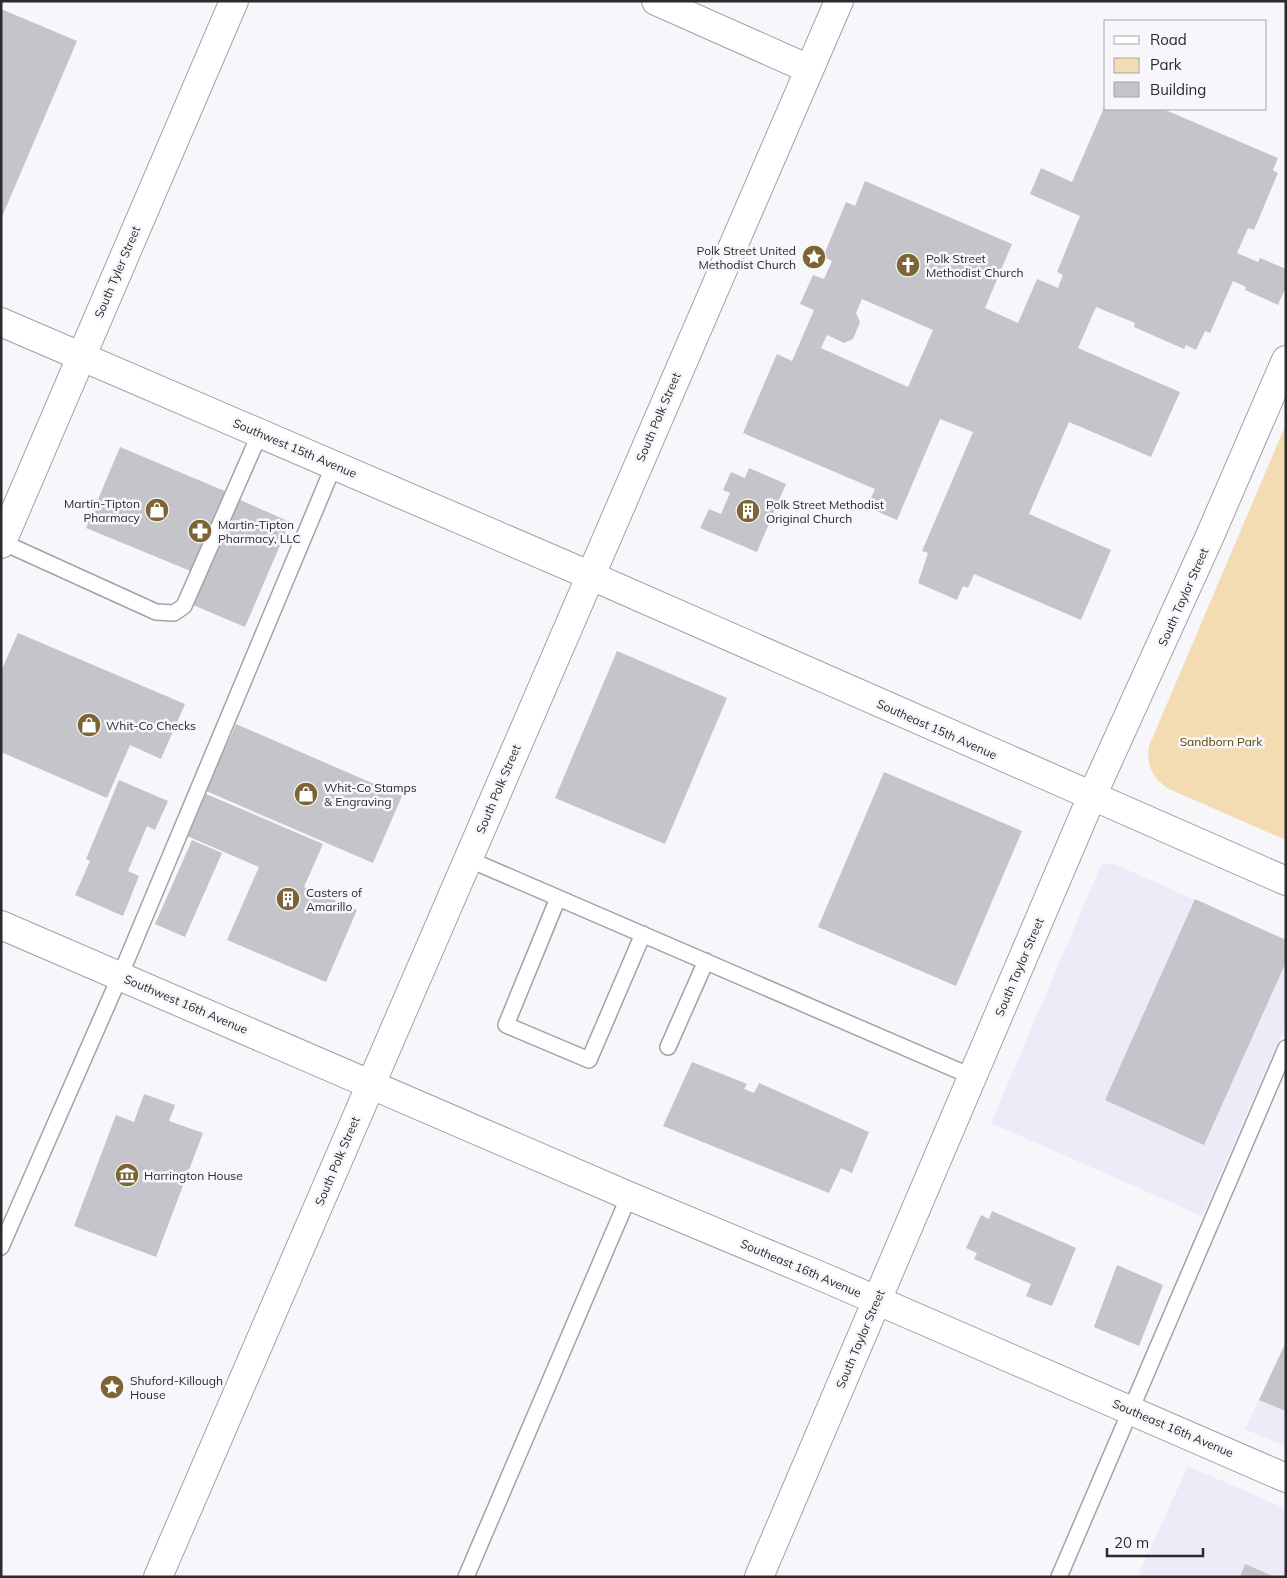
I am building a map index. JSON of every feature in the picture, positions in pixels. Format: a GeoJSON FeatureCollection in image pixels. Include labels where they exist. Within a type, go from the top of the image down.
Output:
{"type":"FeatureCollection","features":[{"type":"Feature","properties":{"kind":"main road","name":"South Tyler Street"},"geometry":{"type":"LineString","coordinates":[[2,543],[234,1]]}},
{"type":"Feature","properties":{"kind":"main road"},"geometry":{"type":"LineString","coordinates":[[656,1],[809,70]]}},
{"type":"Feature","properties":{"kind":"main road","name":"South Polk Street"},"geometry":{"type":"LineString","coordinates":[[158,1577],[589,575],[839,1]]}},
{"type":"Feature","properties":{"kind":"main road","name":"Southwest 15th Avenue"},"geometry":{"type":"LineString","coordinates":[[1,322],[589,575]]}},
{"type":"Feature","properties":{"kind":"main road","name":"South Taylor Street"},"geometry":{"type":"LineString","coordinates":[[759,1577],[1092,796],[1210,538],[1286,360]]}},
{"type":"Feature","properties":{"kind":"main road","name":"Southeast 15th Avenue"},"geometry":{"type":"LineString","coordinates":[[589,575],[1286,881]]}},
{"type":"Feature","properties":{"kind":"main road","name":"Southwest 16th Avenue"},"geometry":{"type":"LineString","coordinates":[[1,925],[371,1083]]}},
{"type":"Feature","properties":{"kind":"main road","name":"Southeast 16th Avenue"},"geometry":{"type":"LineString","coordinates":[[371,1083],[1286,1478]]}},
{"type":"Feature","properties":{"kind":"lane"},"geometry":{"type":"LineString","coordinates":[[2,543],[156,612],[174,613],[184,606],[260,433]]}},
{"type":"Feature","properties":{"kind":"lane"},"geometry":{"type":"LineString","coordinates":[[1,1247],[120,976],[334,465]]}},
{"type":"Feature","properties":{"kind":"lane"},"geometry":{"type":"LineString","coordinates":[[468,859],[973,1077]]}},
{"type":"Feature","properties":{"kind":"lane"},"geometry":{"type":"LineString","coordinates":[[558,898],[506,1025],[589,1060],[643,934]]}},
{"type":"Feature","properties":{"kind":"lane"},"geometry":{"type":"LineString","coordinates":[[668,1047],[706,961]]}},
{"type":"Feature","properties":{"kind":"lane"},"geometry":{"type":"LineString","coordinates":[[1059,1577],[1132,1411],[1286,1048]]}},
{"type":"Feature","properties":{"kind":"lane"},"geometry":{"type":"LineString","coordinates":[[466,1577],[629,1196]]}},
{"type":"Feature","properties":{"kind":"shaded area"},"geometry":{"type":"Polygon","coordinates":[[[1114,864],[1286,940],[1286,1025],[1202,1216],[991,1123],[1101,865],[1114,864]]]}},
{"type":"Feature","properties":{"kind":"shaded area"},"geometry":{"type":"Polygon","coordinates":[[[1286,1342],[1286,1447],[1245,1429],[1286,1342]]]}},
{"type":"Feature","properties":{"kind":"shaded area"},"geometry":{"type":"Polygon","coordinates":[[[1188,1466],[1286,1509],[1286,1577],[1137,1577],[1188,1466]]]}},
{"type":"Feature","properties":{"kind":"green space","name":"Sandborn Park"},"geometry":{"type":"Polygon","coordinates":[[[1286,424],[1286,840],[1169,789],[1159,781],[1152,771],[1148,753],[1149,746],[1286,424]]]}},
{"type":"Feature","properties":{"kind":"building"},"geometry":{"type":"Polygon","coordinates":[[[1,9],[77,41],[1,219],[1,9]]]}},
{"type":"Feature","properties":{"kind":"building"},"geometry":{"type":"Polygon","coordinates":[[[1104,108],[1104,110],[1165,110],[1278,158],[1273,170],[1278,173],[1254,230],[1248,228],[1237,253],[1258,262],[1260,258],[1286,269],[1286,287],[1278,305],[1245,290],[1246,287],[1233,281],[1210,333],[1205,331],[1196,350],[1186,345],[1184,349],[1134,327],[1135,323],[1096,307],[1078,348],[1180,392],[1151,457],[1069,422],[1029,514],[1111,550],[1081,620],[974,574],[968,588],[963,586],[957,600],[918,583],[928,553],[922,551],[973,432],[940,419],[897,520],[867,507],[875,489],[743,433],[777,354],[792,361],[814,310],[800,304],[813,275],[824,279],[832,261],[823,257],[846,202],[855,206],[865,181],[1012,244],[985,308],[1018,323],[1037,279],[1058,288],[1063,275],[1057,272],[1080,216],[1030,194],[1041,168],[1072,182],[1104,108]],[[862,299],[856,313],[860,322],[853,339],[844,343],[827,335],[821,348],[908,387],[933,330],[862,299]]]}},
{"type":"Feature","properties":{"kind":"building","name":"Martin-Tipton Pharmacy"},"geometry":{"type":"Polygon","coordinates":[[[120,447],[227,492],[193,572],[86,528],[120,447]]]}},
{"type":"Feature","properties":{"kind":"building","name":"Polk Street Methodist Original Church"},"geometry":{"type":"Polygon","coordinates":[[[749,468],[786,484],[757,552],[700,528],[709,509],[721,514],[730,493],[723,490],[731,472],[745,478],[749,468]]]}},
{"type":"Feature","properties":{"kind":"building"},"geometry":{"type":"Polygon","coordinates":[[[238,499],[290,522],[245,627],[193,605],[238,499]]]}},
{"type":"Feature","properties":{"kind":"building","name":"Whit-Co Checks"},"geometry":{"type":"Polygon","coordinates":[[[18,633],[185,704],[161,759],[130,745],[107,798],[1,752],[1,671],[18,633]]]}},
{"type":"Feature","properties":{"kind":"building"},"geometry":{"type":"Polygon","coordinates":[[[617,651],[727,698],[665,844],[555,798],[617,651]]]}},
{"type":"Feature","properties":{"kind":"building","name":"Whit-Co Stamps & Engraving"},"geometry":{"type":"Polygon","coordinates":[[[236,724],[402,796],[373,863],[206,791],[236,724]]]}},
{"type":"Feature","properties":{"kind":"building"},"geometry":{"type":"Polygon","coordinates":[[[884,772],[1022,831],[956,986],[818,927],[884,772]]]}},
{"type":"Feature","properties":{"kind":"building"},"geometry":{"type":"Polygon","coordinates":[[[119,780],[168,801],[155,830],[147,826],[128,871],[139,876],[123,916],[75,895],[90,861],[86,859],[119,780]]]}},
{"type":"Feature","properties":{"kind":"building","name":"Casters of Amarillo"},"geometry":{"type":"Polygon","coordinates":[[[206,794],[323,844],[304,887],[357,910],[326,982],[227,940],[259,867],[187,836],[206,794]]]}},
{"type":"Feature","properties":{"kind":"building"},"geometry":{"type":"Polygon","coordinates":[[[192,840],[222,853],[185,937],[155,924],[192,840]]]}},
{"type":"Feature","properties":{"kind":"building"},"geometry":{"type":"Polygon","coordinates":[[[1195,899],[1286,940],[1286,962],[1204,1145],[1105,1100],[1195,899]]]}},
{"type":"Feature","properties":{"kind":"building"},"geometry":{"type":"Polygon","coordinates":[[[692,1062],[747,1084],[744,1089],[754,1093],[759,1083],[869,1132],[852,1173],[841,1168],[829,1193],[663,1126],[692,1062]]]}},
{"type":"Feature","properties":{"kind":"building"},"geometry":{"type":"Polygon","coordinates":[[[144,1094],[175,1105],[169,1121],[203,1133],[156,1257],[74,1226],[116,1115],[134,1122],[144,1094]]]}},
{"type":"Feature","properties":{"kind":"building"},"geometry":{"type":"Polygon","coordinates":[[[992,1211],[1076,1248],[1052,1306],[1026,1296],[1031,1284],[974,1259],[977,1253],[966,1248],[981,1215],[989,1219],[992,1211]]]}},
{"type":"Feature","properties":{"kind":"building"},"geometry":{"type":"Polygon","coordinates":[[[1117,1265],[1163,1285],[1139,1346],[1094,1327],[1117,1265]]]}},
{"type":"Feature","properties":{"kind":"building"},"geometry":{"type":"Polygon","coordinates":[[[1286,1342],[1286,1411],[1259,1400],[1286,1342]]]}},
{"type":"Feature","properties":{"kind":"building"},"geometry":{"type":"Polygon","coordinates":[[[1245,1564],[1275,1577],[1240,1577],[1245,1564]]]}},
{"type":"Feature","properties":{"kind":"place","name":"Polk Street United Methodist Church"},"geometry":{"type":"Point","coordinates":[814,257]}},
{"type":"Feature","properties":{"kind":"place","name":"Polk Street Methodist Church"},"geometry":{"type":"Point","coordinates":[908,265]}},
{"type":"Feature","properties":{"kind":"place","name":"Martin-Tipton Pharmacy"},"geometry":{"type":"Point","coordinates":[157,510]}},
{"type":"Feature","properties":{"kind":"place","name":"Polk Street Methodist Original Church"},"geometry":{"type":"Point","coordinates":[748,511]}},
{"type":"Feature","properties":{"kind":"place","name":"Martin-Tipton Pharmacy, LLC"},"geometry":{"type":"Point","coordinates":[200,531]}},
{"type":"Feature","properties":{"kind":"place","name":"Whit-Co Checks"},"geometry":{"type":"Point","coordinates":[89,725]}},
{"type":"Feature","properties":{"kind":"place","name":"Whit-Co Stamps & Engraving"},"geometry":{"type":"Point","coordinates":[306,794]}},
{"type":"Feature","properties":{"kind":"place","name":"Casters of Amarillo"},"geometry":{"type":"Point","coordinates":[288,899]}},
{"type":"Feature","properties":{"kind":"place","name":"Harrington House"},"geometry":{"type":"Point","coordinates":[127,1175]}},
{"type":"Feature","properties":{"kind":"place","name":"Shuford-Killough House"},"geometry":{"type":"Point","coordinates":[112,1387]}}]}
